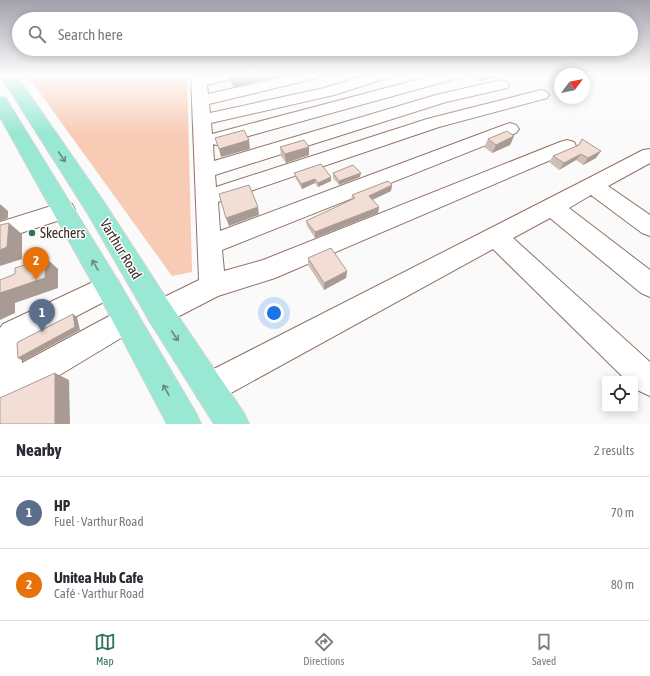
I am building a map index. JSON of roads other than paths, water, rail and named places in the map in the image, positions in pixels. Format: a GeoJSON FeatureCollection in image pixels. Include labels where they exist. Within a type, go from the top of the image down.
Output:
{"type":"FeatureCollection","features":[{"type":"Feature","properties":{"kind":"main road","name":"Varthur Road"},"geometry":{"type":"LineString","coordinates":[[16,95],[64,210],[185,424]]}},
{"type":"Feature","properties":{"kind":"main road","name":"Varthur Road"},"geometry":{"type":"LineString","coordinates":[[0,102],[29,129],[96,208],[160,313],[233,424]]}},
{"type":"Feature","properties":{"kind":"street"},"geometry":{"type":"LineString","coordinates":[[200,95],[212,286]]}},
{"type":"Feature","properties":{"kind":"street"},"geometry":{"type":"LineString","coordinates":[[203,143],[380,95]]}},
{"type":"Feature","properties":{"kind":"street"},"geometry":{"type":"LineString","coordinates":[[205,171],[457,95]]}},
{"type":"Feature","properties":{"kind":"street"},"geometry":{"type":"LineString","coordinates":[[206,198],[433,123],[541,95]]}},
{"type":"Feature","properties":{"kind":"street"},"geometry":{"type":"LineString","coordinates":[[209,245],[510,129]]}},
{"type":"Feature","properties":{"kind":"street"},"geometry":{"type":"LineString","coordinates":[[160,313],[212,286],[266,270],[567,146]]}},
{"type":"Feature","properties":{"kind":"street"},"geometry":{"type":"LineString","coordinates":[[209,388],[650,155]]}},
{"type":"Feature","properties":{"kind":"street"},"geometry":{"type":"LineString","coordinates":[[592,186],[650,227]]}},
{"type":"Feature","properties":{"kind":"street"},"geometry":{"type":"LineString","coordinates":[[552,207],[650,285]]}},
{"type":"Feature","properties":{"kind":"street"},"geometry":{"type":"LineString","coordinates":[[0,231],[64,210]]}},
{"type":"Feature","properties":{"kind":"street"},"geometry":{"type":"LineString","coordinates":[[496,237],[645,378],[650,381]]}},
{"type":"Feature","properties":{"kind":"street"},"geometry":{"type":"LineString","coordinates":[[108,287],[13,334],[6,344],[8,376],[23,378],[130,326]]}},
{"type":"Feature","properties":{"kind":"street"},"geometry":{"type":"LineString","coordinates":[[0,394],[105,349],[130,326]]}},
{"type":"Feature","properties":{"kind":"place","name":"Skechers"},"geometry":{"type":"Point","coordinates":[32,233]}},
{"type":"Feature","properties":{"kind":"place","name":"Unitea Hub Cafe"},"geometry":{"type":"Point","coordinates":[36,280]}},
{"type":"Feature","properties":{"kind":"place","name":"HP"},"geometry":{"type":"Point","coordinates":[42,332]}}]}
